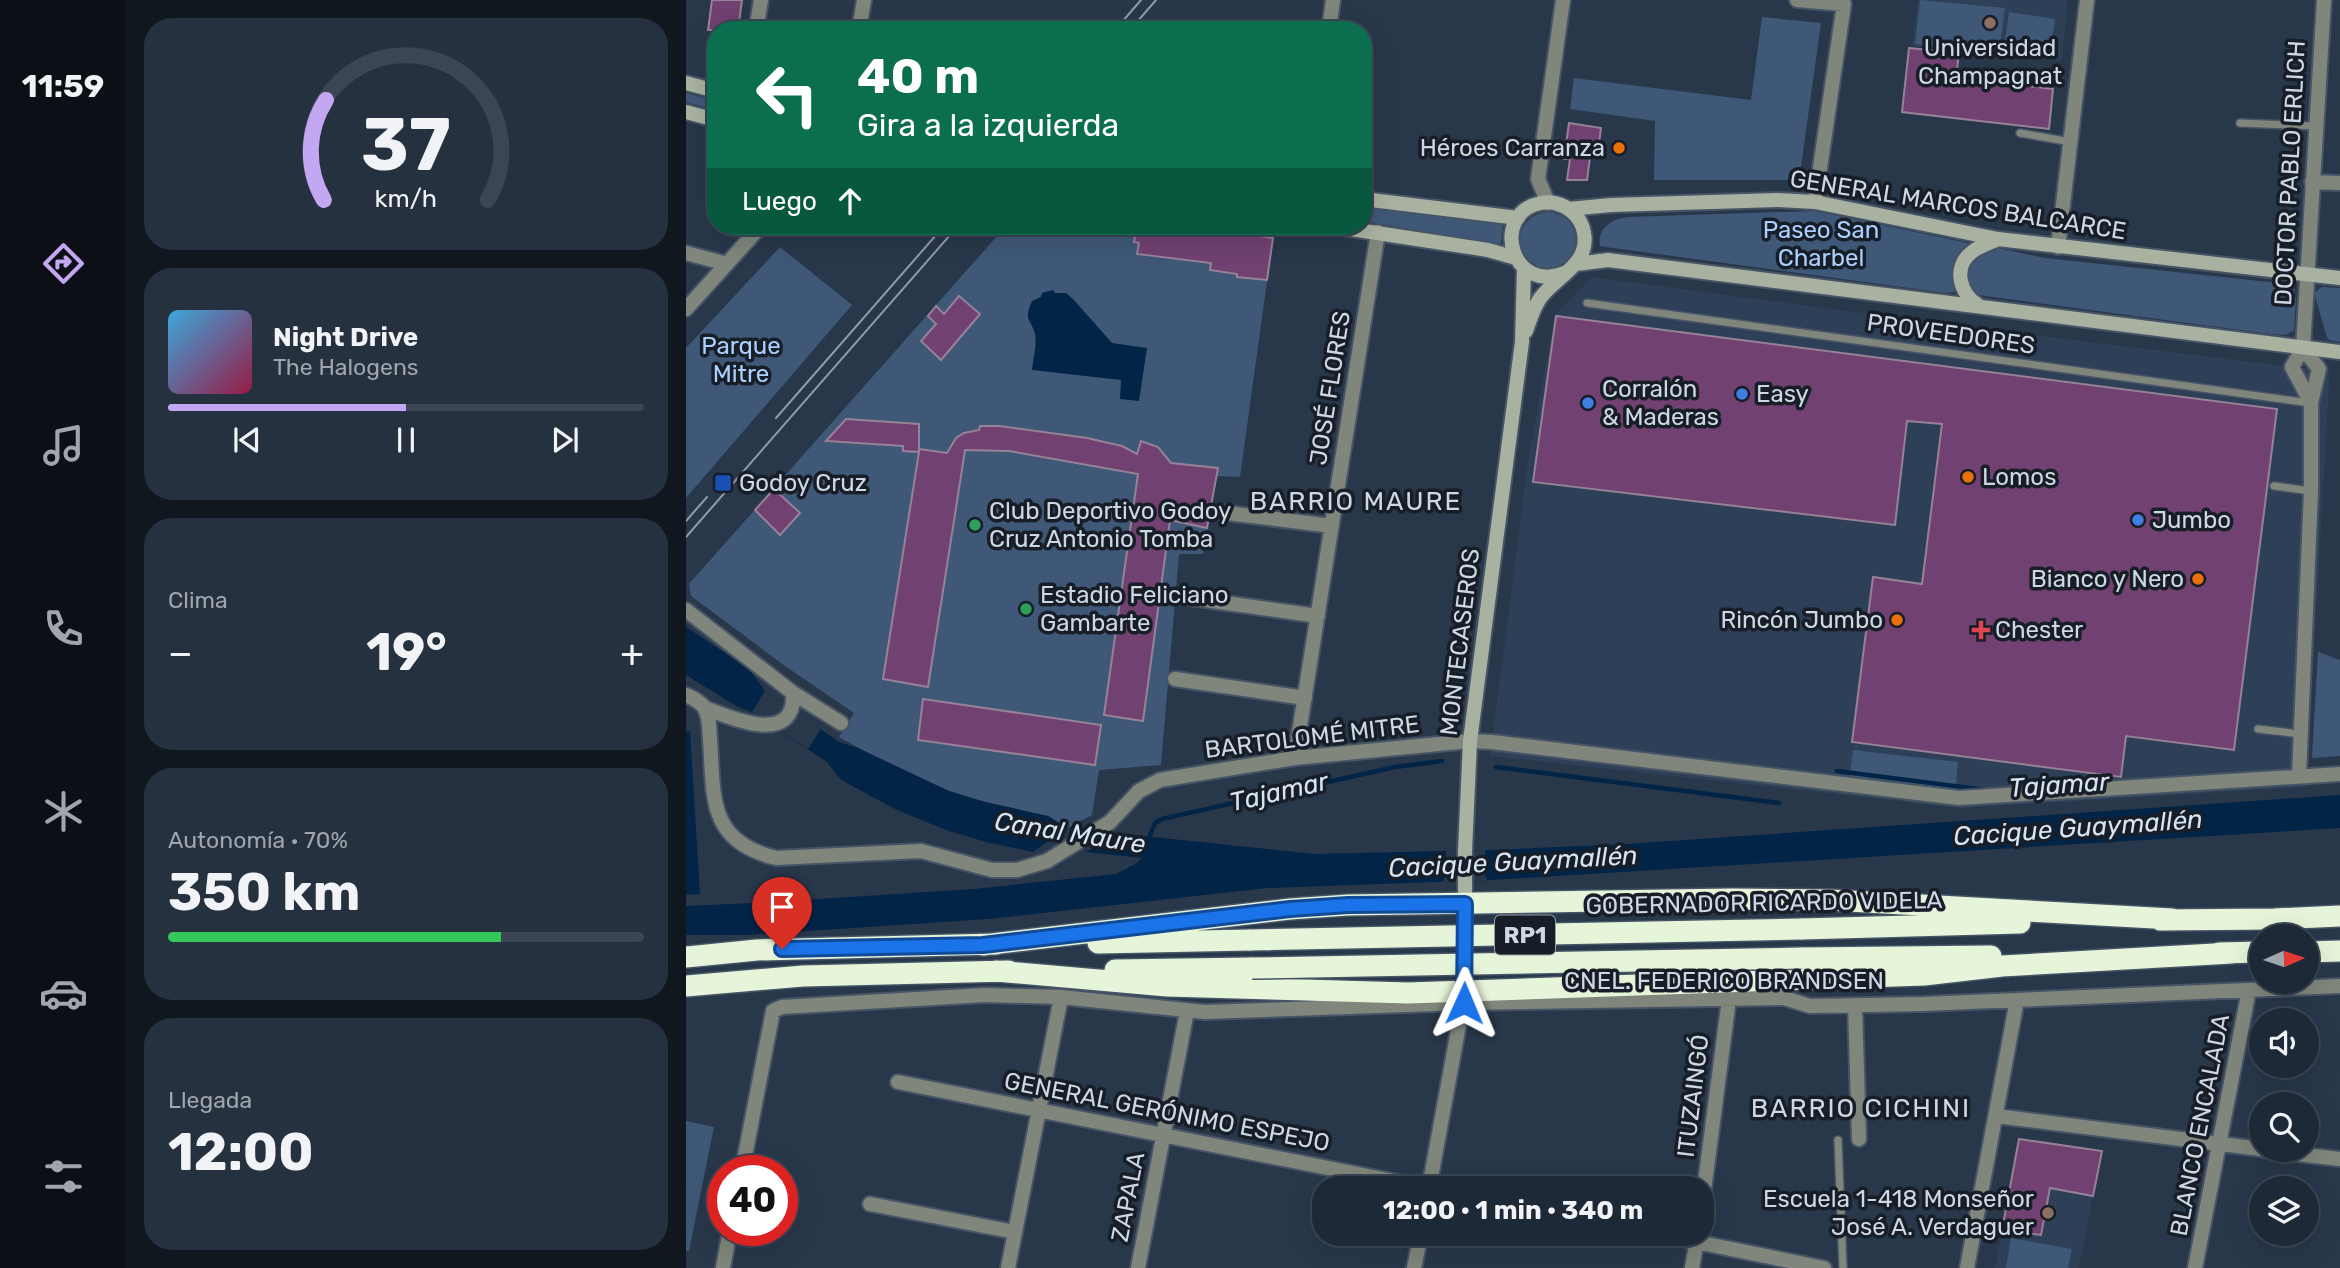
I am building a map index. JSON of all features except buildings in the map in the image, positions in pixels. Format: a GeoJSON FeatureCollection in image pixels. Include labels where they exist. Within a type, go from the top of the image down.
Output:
{"type":"FeatureCollection","features":[{"type":"Feature","properties":{"kind":"highway"},"geometry":{"type":"LineString","coordinates":[[983,945],[1290,909],[1348,905],[1830,900],[2172,919]]}},
{"type":"Feature","properties":{"kind":"highway"},"geometry":{"type":"LineString","coordinates":[[2274,919],[2340,911]]}},
{"type":"Feature","properties":{"kind":"highway","name":"GOBERNADOR RICARDO VIDELA"},"geometry":{"type":"LineString","coordinates":[[686,957],[757,950],[2340,916]]}},
{"type":"Feature","properties":{"kind":"highway"},"geometry":{"type":"LineString","coordinates":[[2319,952],[2340,951]]}},
{"type":"Feature","properties":{"kind":"highway","name":"RP1"},"geometry":{"type":"LineString","coordinates":[[686,986],[803,976],[996,971],[2249,952]]}},
{"type":"Feature","properties":{"kind":"highway"},"geometry":{"type":"LineString","coordinates":[[996,971],[1167,986],[1408,993],[1465,998],[1924,975],[2002,966],[2232,953]]}},
{"type":"Feature","properties":{"kind":"main road"},"geometry":{"type":"LineString","coordinates":[[686,83],[707,89]]}},
{"type":"Feature","properties":{"kind":"main road"},"geometry":{"type":"LineString","coordinates":[[686,112],[707,118]]}},
{"type":"Feature","properties":{"kind":"main road","name":"GENERAL MARCOS BALCARCE"},"geometry":{"type":"LineString","coordinates":[[1569,209],[1764,200],[1815,202],[1998,239],[2340,278]]}},
{"type":"Feature","properties":{"kind":"main road"},"geometry":{"type":"LineString","coordinates":[[1372,201],[1518,218]]}},
{"type":"Feature","properties":{"kind":"main road"},"geometry":{"type":"LineString","coordinates":[[1520,263],[1511,240],[1518,218],[1531,207],[1548,203],[1569,209],[1579,219],[1585,235],[1584,250],[1572,268]]}},
{"type":"Feature","properties":{"kind":"main road"},"geometry":{"type":"LineString","coordinates":[[1372,231],[1488,250],[1520,263],[1531,273],[1546,277],[1608,260],[2340,352]]}},
{"type":"Feature","properties":{"kind":"main road"},"geometry":{"type":"LineString","coordinates":[[1979,306],[1963,291],[1960,282],[1961,270],[1967,256],[1998,239]]}},
{"type":"Feature","properties":{"kind":"main road","name":"MONTECASEROS"},"geometry":{"type":"LineString","coordinates":[[1465,998],[1465,866],[1470,741],[1522,342],[1520,263]]}},
{"type":"Feature","properties":{"kind":"main road","name":"MONTECASEROS"},"geometry":{"type":"LineString","coordinates":[[1522,342],[1539,299],[1572,268]]}},
{"type":"Feature","properties":{"kind":"street"},"geometry":{"type":"LineString","coordinates":[[758,21],[761,0]]}},
{"type":"Feature","properties":{"kind":"street"},"geometry":{"type":"LineString","coordinates":[[860,21],[864,0]]}},
{"type":"Feature","properties":{"kind":"street"},"geometry":{"type":"LineString","coordinates":[[1330,21],[1334,0]]}},
{"type":"Feature","properties":{"kind":"street"},"geometry":{"type":"LineString","coordinates":[[1548,203],[1538,179],[1563,0]]}},
{"type":"Feature","properties":{"kind":"street"},"geometry":{"type":"LineString","coordinates":[[1797,0],[1843,4],[1815,202]]}},
{"type":"Feature","properties":{"kind":"street"},"geometry":{"type":"LineString","coordinates":[[2058,247],[2087,0]]}},
{"type":"Feature","properties":{"kind":"street","name":"DOCTOR PABLO ERLICH"},"geometry":{"type":"LineString","coordinates":[[2304,348],[2323,0]]}},
{"type":"Feature","properties":{"kind":"street"},"geometry":{"type":"LineString","coordinates":[[2312,183],[2340,183]]}},
{"type":"Feature","properties":{"kind":"street","name":"JOSÉ FLORES"},"geometry":{"type":"LineString","coordinates":[[1295,758],[1378,232]]}},
{"type":"Feature","properties":{"kind":"street"},"geometry":{"type":"LineString","coordinates":[[686,309],[753,235]]}},
{"type":"Feature","properties":{"kind":"street"},"geometry":{"type":"LineString","coordinates":[[686,253],[726,264]]}},
{"type":"Feature","properties":{"kind":"street"},"geometry":{"type":"LineString","coordinates":[[2299,776],[2311,491],[2311,403],[2319,369],[2304,348],[2292,367],[2311,403]]}},
{"type":"Feature","properties":{"kind":"street"},"geometry":{"type":"LineString","coordinates":[[1219,512],[1332,526]]}},
{"type":"Feature","properties":{"kind":"street"},"geometry":{"type":"LineString","coordinates":[[1176,596],[1318,616]]}},
{"type":"Feature","properties":{"kind":"street"},"geometry":{"type":"LineString","coordinates":[[686,610],[793,694],[841,723]]}},
{"type":"Feature","properties":{"kind":"street"},"geometry":{"type":"LineString","coordinates":[[1175,679],[1304,698]]}},
{"type":"Feature","properties":{"kind":"street"},"geometry":{"type":"LineString","coordinates":[[686,695],[705,708],[743,723],[771,724],[781,721],[792,709],[793,694]]}},
{"type":"Feature","properties":{"kind":"street","name":"BARTOLOMÉ MITRE"},"geometry":{"type":"LineString","coordinates":[[705,708],[709,722],[714,800],[719,819],[741,845],[758,854],[776,858],[921,851],[992,870],[1007,871],[1040,863],[1063,852],[1119,814],[1139,791],[1160,780],[1295,758],[1470,741],[1959,798],[2340,774]]}},
{"type":"Feature","properties":{"kind":"street","name":"CNEL. FEDERICO BRANDSEN"},"geometry":{"type":"LineString","coordinates":[[2319,987],[2340,986]]}},
{"type":"Feature","properties":{"kind":"street","name":"CNEL. FEDERICO BRANDSEN"},"geometry":{"type":"LineString","coordinates":[[745,1155],[773,1011],[782,1007],[984,995],[1061,997],[1188,1011],[1465,998],[1784,998],[1810,1006],[2249,990]]}},
{"type":"Feature","properties":{"kind":"street","name":"BLANCO ENCALADA"},"geometry":{"type":"LineString","coordinates":[[2196,1268],[2249,990]]}},
{"type":"Feature","properties":{"kind":"street"},"geometry":{"type":"LineString","coordinates":[[1008,1268],[1061,997]]}},
{"type":"Feature","properties":{"kind":"street"},"geometry":{"type":"LineString","coordinates":[[1430,1176],[1465,998]]}},
{"type":"Feature","properties":{"kind":"street","name":"ITUZAINGÓ"},"geometry":{"type":"LineString","coordinates":[[1706,1176],[1729,999]]}},
{"type":"Feature","properties":{"kind":"street"},"geometry":{"type":"LineString","coordinates":[[1967,1268],[2017,1000]]}},
{"type":"Feature","properties":{"kind":"street"},"geometry":{"type":"LineString","coordinates":[[1855,1005],[1859,1139]]}},
{"type":"Feature","properties":{"kind":"street","name":"ZAPALA"},"geometry":{"type":"LineString","coordinates":[[1138,1268],[1188,1011]]}},
{"type":"Feature","properties":{"kind":"street","name":"GENERAL GERÓNIMO ESPEJO"},"geometry":{"type":"LineString","coordinates":[[898,1082],[1369,1176]]}},
{"type":"Feature","properties":{"kind":"street"},"geometry":{"type":"LineString","coordinates":[[1996,1116],[2249,1148]]}},
{"type":"Feature","properties":{"kind":"street"},"geometry":{"type":"LineString","coordinates":[[2319,1157],[2340,1159]]}},
{"type":"Feature","properties":{"kind":"street"},"geometry":{"type":"LineString","coordinates":[[870,1204],[1015,1232]]}},
{"type":"Feature","properties":{"kind":"street"},"geometry":{"type":"LineString","coordinates":[[1714,1242],[1824,1268]]}},
{"type":"Feature","properties":{"kind":"street"},"geometry":{"type":"LineString","coordinates":[[723,1268],[727,1246]]}},
{"type":"Feature","properties":{"kind":"street"},"geometry":{"type":"LineString","coordinates":[[1414,1268],[1418,1246]]}},
{"type":"Feature","properties":{"kind":"street"},"geometry":{"type":"LineString","coordinates":[[1692,1268],[1696,1246]]}},
{"type":"Feature","properties":{"kind":"lane"},"geometry":{"type":"LineString","coordinates":[[2240,123],[2315,126]]}},
{"type":"Feature","properties":{"kind":"lane"},"geometry":{"type":"LineString","coordinates":[[2020,133],[2071,142]]}},
{"type":"Feature","properties":{"kind":"lane","name":"PROVEEDORES"},"geometry":{"type":"LineString","coordinates":[[1587,303],[2311,403]]}},
{"type":"Feature","properties":{"kind":"lane"},"geometry":{"type":"LineString","coordinates":[[2274,486],[2311,491]]}},
{"type":"Feature","properties":{"kind":"lane"},"geometry":{"type":"LineString","coordinates":[[2258,729],[2301,734]]}},
{"type":"Feature","properties":{"kind":"lane"},"geometry":{"type":"LineString","coordinates":[[1838,1140],[1843,1268]]}},
{"type":"Feature","properties":{"kind":"shaded area","name":"Universidad Champagnat"},"geometry":{"type":"Polygon","coordinates":[[[1918,0],[2068,0],[2062,61],[1912,46],[1918,0]]]}},
{"type":"Feature","properties":{"kind":"shaded area"},"geometry":{"type":"Polygon","coordinates":[[[1592,277],[1954,325],[2330,370],[2306,787],[1960,808],[1490,756],[1528,461],[1555,315],[1592,277]]]}},
{"type":"Feature","properties":{"kind":"shaded area","name":"Escuela 1-418 Monseñor José A. Verdaguer"},"geometry":{"type":"Polygon","coordinates":[[[2019,1139],[2102,1151],[2079,1268],[1995,1268],[2019,1139]]]}},
{"type":"Feature","properties":{"kind":"green space"},"geometry":{"type":"Polygon","coordinates":[[[1920,0],[2005,8],[1999,54],[1915,44],[1920,0]]]}},
{"type":"Feature","properties":{"kind":"green space"},"geometry":{"type":"Polygon","coordinates":[[[2009,12],[2055,19],[2050,54],[2004,48],[2009,12]]]}},
{"type":"Feature","properties":{"kind":"green space"},"geometry":{"type":"Polygon","coordinates":[[[1762,17],[1821,23],[1800,174],[1793,180],[1654,180],[1655,121],[1570,109],[1574,78],[1751,100],[1762,17]]]}},
{"type":"Feature","properties":{"kind":"green space"},"geometry":{"type":"Polygon","coordinates":[[[686,93],[707,99],[707,108],[686,102],[686,93]]]}},
{"type":"Feature","properties":{"kind":"green space"},"geometry":{"type":"Polygon","coordinates":[[[1372,205],[1499,223],[1503,225],[1501,243],[1372,223],[1372,205]]]}},
{"type":"Feature","properties":{"kind":"green space","name":"Paseo San Charbel"},"geometry":{"type":"Polygon","coordinates":[[[1814,211],[1968,243],[1956,262],[1956,292],[1946,293],[1600,246],[1601,235],[1606,226],[1627,217],[1814,211]]]}},
{"type":"Feature","properties":{"kind":"green space"},"geometry":{"type":"Polygon","coordinates":[[[1548,212],[1559,214],[1568,220],[1574,229],[1574,251],[1568,260],[1559,266],[1548,268],[1537,266],[1528,260],[1522,251],[1520,240],[1522,229],[1528,220],[1537,214],[1548,212]]]}},
{"type":"Feature","properties":{"kind":"green space","name":"Club Deportivo Godoy Cruz Antonio Tomba"},"geometry":{"type":"Polygon","coordinates":[[[998,235],[1253,235],[1273,238],[1240,477],[1216,476],[1203,554],[1179,554],[1161,765],[1099,770],[1092,815],[1067,828],[1048,816],[949,791],[894,767],[839,737],[854,713],[691,596],[689,584],[998,235]]]}},
{"type":"Feature","properties":{"kind":"green space","name":"Parque Mitre"},"geometry":{"type":"Polygon","coordinates":[[[780,247],[852,305],[686,498],[686,348],[780,247]]]}},
{"type":"Feature","properties":{"kind":"green space"},"geometry":{"type":"Polygon","coordinates":[[[1993,247],[2045,258],[2293,285],[2296,299],[2294,330],[2286,335],[2270,334],[1971,294],[1968,281],[1971,263],[1993,247]]]}},
{"type":"Feature","properties":{"kind":"green space"},"geometry":{"type":"Polygon","coordinates":[[[2322,287],[2340,288],[2340,342],[2327,337],[2314,293],[2322,287]]]}},
{"type":"Feature","properties":{"kind":"green space"},"geometry":{"type":"Polygon","coordinates":[[[2318,652],[2340,660],[2340,756],[2312,758],[2318,652]]]}},
{"type":"Feature","properties":{"kind":"green space"},"geometry":{"type":"Polygon","coordinates":[[[1853,750],[1958,762],[1955,793],[1849,781],[1853,750]]]}},
{"type":"Feature","properties":{"kind":"green space"},"geometry":{"type":"Polygon","coordinates":[[[686,1121],[714,1127],[689,1251],[686,1251],[686,1121]]]}},
{"type":"Feature","properties":{"kind":"green space"},"geometry":{"type":"Polygon","coordinates":[[[2011,1238],[2072,1249],[2068,1268],[2006,1268],[2011,1238]]]}},
{"type":"Feature","properties":{"kind":"water"},"geometry":{"type":"Polygon","coordinates":[[[1053,290],[1055,293],[1066,293],[1073,299],[1112,343],[1147,348],[1139,401],[1120,399],[1121,380],[1032,370],[1035,338],[1028,316],[1029,308],[1032,301],[1041,297],[1042,293],[1053,290]]]}},
{"type":"Feature","properties":{"kind":"water"},"geometry":{"type":"Polygon","coordinates":[[[686,627],[750,670],[765,691],[839,742],[858,748],[949,791],[1048,816],[1067,828],[1314,854],[1492,850],[1627,844],[2340,795],[2340,828],[1490,880],[1267,888],[988,919],[747,935],[686,935],[686,906],[974,889],[1116,874],[1142,858],[1086,852],[1033,852],[946,830],[895,809],[840,779],[827,762],[752,712],[738,707],[686,675],[686,627]]]}},
{"type":"Feature","properties":{"kind":"water"},"geometry":{"type":"Polygon","coordinates":[[[690,731],[700,894],[686,895],[686,732],[690,731]]]}},
{"type":"Feature","properties":{"kind":"pier"},"geometry":{"type":"Polygon","coordinates":[[[765,691],[821,729],[808,749],[752,712],[765,691]]]}},
{"type":"Feature","properties":{"kind":"pier"},"geometry":{"type":"Polygon","coordinates":[[[1067,828],[1120,834],[1086,852],[1033,852],[1067,828]]]}},
{"type":"Feature","properties":{"kind":"pier"},"geometry":{"type":"Polygon","coordinates":[[[1485,850],[1487,880],[1443,882],[1446,873],[1446,851],[1485,850]]]}},
{"type":"Feature","properties":{"kind":"waterway","name":"Tajamar"},"geometry":{"type":"LineString","coordinates":[[1148,840],[1155,823],[1162,819],[1395,767],[1442,761]]}},
{"type":"Feature","properties":{"kind":"waterway","name":"Tajamar"},"geometry":{"type":"LineString","coordinates":[[1496,767],[1779,803]]}},
{"type":"Feature","properties":{"kind":"waterway","name":"Tajamar"},"geometry":{"type":"LineString","coordinates":[[1837,771],[1985,790]]}},
{"type":"Feature","properties":{"kind":"tram line"},"geometry":{"type":"LineString","coordinates":[[1123,21],[1141,0]]}},
{"type":"Feature","properties":{"kind":"tram line"},"geometry":{"type":"LineString","coordinates":[[1138,21],[1156,0]]}},
{"type":"Feature","properties":{"kind":"tram line"},"geometry":{"type":"LineString","coordinates":[[776,418],[936,235]]}},
{"type":"Feature","properties":{"kind":"tram line"},"geometry":{"type":"LineString","coordinates":[[686,537],[950,235]]}},
{"type":"Feature","properties":{"kind":"tram line"},"geometry":{"type":"LineString","coordinates":[[686,521],[707,497]]}},
{"type":"Feature","properties":{"kind":"place","name":"Universidad Champagnat"},"geometry":{"type":"Point","coordinates":[1990,23]}},
{"type":"Feature","properties":{"kind":"place","name":"Héroes Carranza"},"geometry":{"type":"Point","coordinates":[1619,148]}},
{"type":"Feature","properties":{"kind":"place","name":"Easy"},"geometry":{"type":"Point","coordinates":[1742,394]}},
{"type":"Feature","properties":{"kind":"place","name":"Corralón & Maderas"},"geometry":{"type":"Point","coordinates":[1588,403]}},
{"type":"Feature","properties":{"kind":"place","name":"Lomos"},"geometry":{"type":"Point","coordinates":[1968,477]}},
{"type":"Feature","properties":{"kind":"place","name":"Godoy Cruz"},"geometry":{"type":"Point","coordinates":[723,483]}},
{"type":"Feature","properties":{"kind":"place","name":"Jumbo"},"geometry":{"type":"Point","coordinates":[2138,520]}},
{"type":"Feature","properties":{"kind":"place","name":"Club Deportivo Godoy Cruz Antonio Tomba"},"geometry":{"type":"Point","coordinates":[975,525]}},
{"type":"Feature","properties":{"kind":"place","name":"Bianco y Nero"},"geometry":{"type":"Point","coordinates":[2198,579]}},
{"type":"Feature","properties":{"kind":"place","name":"Estadio Feliciano Gambarte"},"geometry":{"type":"Point","coordinates":[1026,609]}},
{"type":"Feature","properties":{"kind":"place","name":"Rincón Jumbo"},"geometry":{"type":"Point","coordinates":[1897,620]}},
{"type":"Feature","properties":{"kind":"place","name":"Chester"},"geometry":{"type":"Point","coordinates":[1981,630]}},
{"type":"Feature","properties":{"kind":"place","name":"Escuela 1-418 Monseñor José A. Verdaguer"},"geometry":{"type":"Point","coordinates":[2048,1213]}},
{"type":"Feature","properties":{"kind":"district","name":"BARRIO MAURE"},"geometry":{"type":"Point","coordinates":[1356,501]}},
{"type":"Feature","properties":{"kind":"district","name":"BARRIO CICHINI"},"geometry":{"type":"Point","coordinates":[1861,1108]}},
{"type":"Feature","properties":{"kind":"route"},"geometry":{"type":"LineString","coordinates":[[782,949],[983,945],[1290,909],[1348,905],[1465,904],[1464,1003]]}},
{"type":"Feature","properties":{"kind":"water label","name":"Cacique Guaymallén"},"geometry":{"type":"Point","coordinates":[2078,828]}},
{"type":"Feature","properties":{"kind":"water label","name":"Canal Maure"},"geometry":{"type":"Point","coordinates":[1070,833]}},
{"type":"Feature","properties":{"kind":"water label","name":"Cacique Guaymallén"},"geometry":{"type":"Point","coordinates":[1513,862]}}]}
